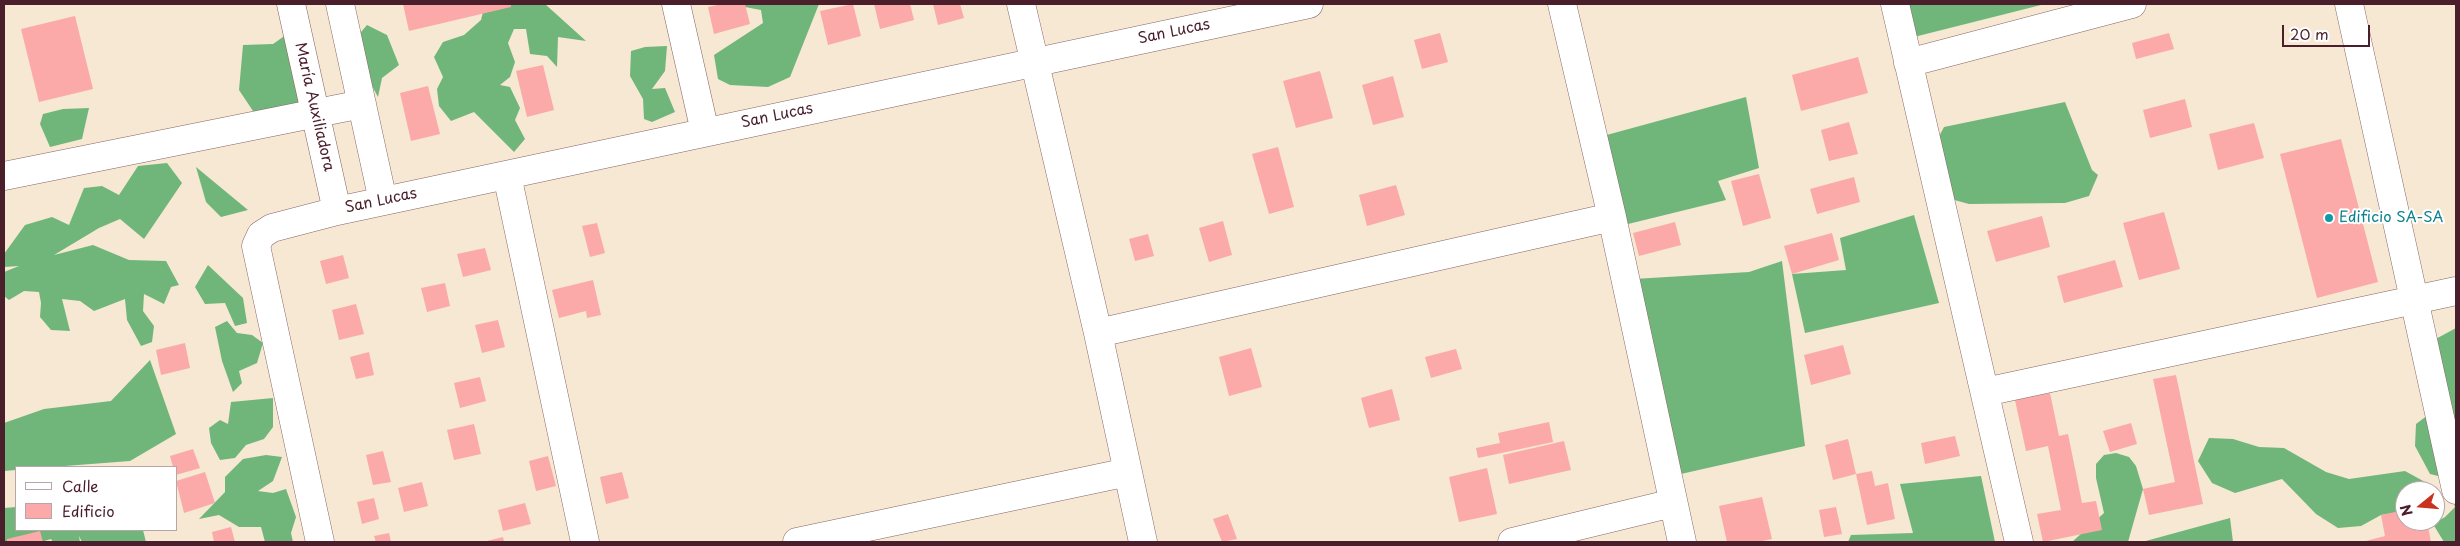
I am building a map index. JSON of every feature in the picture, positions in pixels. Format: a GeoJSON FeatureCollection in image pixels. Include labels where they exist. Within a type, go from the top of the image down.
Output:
{"type":"FeatureCollection","features":[{"type":"Feature","properties":{"kind":"street","name":"María Auxiliadora"},"geometry":{"type":"LineString","coordinates":[[291,4],[337,211]]}},
{"type":"Feature","properties":{"kind":"street"},"geometry":{"type":"LineString","coordinates":[[340,4],[383,201]]}},
{"type":"Feature","properties":{"kind":"street"},"geometry":{"type":"LineString","coordinates":[[676,4],[705,132]]}},
{"type":"Feature","properties":{"kind":"street"},"geometry":{"type":"LineString","coordinates":[[1021,4],[1098,333],[1143,542]]}},
{"type":"Feature","properties":{"kind":"street","name":"San Lucas"},"geometry":{"type":"LineString","coordinates":[[320,542],[256,246],[261,235],[272,228],[383,201],[1309,4]]}},
{"type":"Feature","properties":{"kind":"street"},"geometry":{"type":"LineString","coordinates":[[1562,4],[1612,217],[1682,542]]}},
{"type":"Feature","properties":{"kind":"street"},"geometry":{"type":"LineString","coordinates":[[1895,4],[2019,542]]}},
{"type":"Feature","properties":{"kind":"street"},"geometry":{"type":"LineString","coordinates":[[1908,63],[2132,4]]}},
{"type":"Feature","properties":{"kind":"street"},"geometry":{"type":"LineString","coordinates":[[2349,4],[2456,490]]}},
{"type":"Feature","properties":{"kind":"street"},"geometry":{"type":"LineString","coordinates":[[4,176],[362,104]]}},
{"type":"Feature","properties":{"kind":"street"},"geometry":{"type":"LineString","coordinates":[[507,175],[585,542]]}},
{"type":"Feature","properties":{"kind":"street"},"geometry":{"type":"LineString","coordinates":[[1098,333],[1612,217]]}},
{"type":"Feature","properties":{"kind":"street"},"geometry":{"type":"LineString","coordinates":[[1985,392],[2456,291]]}},
{"type":"Feature","properties":{"kind":"street"},"geometry":{"type":"LineString","coordinates":[[797,542],[1128,472]]}},
{"type":"Feature","properties":{"kind":"street"},"geometry":{"type":"LineString","coordinates":[[1512,542],[1673,503]]}},
{"type":"Feature","properties":{"kind":"green space"},"geometry":{"type":"Polygon","coordinates":[[[485,4],[545,4],[586,41],[558,37],[557,67],[547,56],[530,54],[526,29],[514,29],[508,43],[515,62],[510,77],[500,85],[510,87],[520,108],[515,120],[525,139],[514,152],[474,112],[451,121],[439,106],[437,89],[443,77],[434,57],[443,42],[464,35],[481,20],[485,4]]]}},
{"type":"Feature","properties":{"kind":"green space"},"geometry":{"type":"Polygon","coordinates":[[[729,4],[819,4],[790,77],[768,87],[730,85],[718,79],[714,55],[763,23],[761,10],[729,4]]]}},
{"type":"Feature","properties":{"kind":"green space"},"geometry":{"type":"Polygon","coordinates":[[[1909,4],[2045,4],[1914,37],[1909,4]]]}},
{"type":"Feature","properties":{"kind":"green space"},"geometry":{"type":"Polygon","coordinates":[[[367,25],[387,35],[399,65],[382,78],[378,97],[350,45],[367,25]]]}},
{"type":"Feature","properties":{"kind":"green space"},"geometry":{"type":"Polygon","coordinates":[[[293,30],[321,109],[255,114],[239,90],[243,45],[273,44],[293,30]]]}},
{"type":"Feature","properties":{"kind":"green space"},"geometry":{"type":"Polygon","coordinates":[[[667,46],[665,71],[652,89],[665,88],[675,112],[652,122],[644,119],[643,99],[630,76],[631,51],[645,47],[667,46]]]}},
{"type":"Feature","properties":{"kind":"green space"},"geometry":{"type":"Polygon","coordinates":[[[1746,97],[1759,168],[1718,181],[1726,200],[1624,225],[1603,136],[1746,97]]]}},
{"type":"Feature","properties":{"kind":"green space"},"geometry":{"type":"Polygon","coordinates":[[[2065,102],[2092,170],[2098,175],[2089,196],[2065,203],[1969,204],[1947,198],[1932,150],[1944,127],[2065,102]]]}},
{"type":"Feature","properties":{"kind":"green space"},"geometry":{"type":"Polygon","coordinates":[[[89,108],[82,139],[50,147],[40,124],[43,114],[63,109],[89,108]]]}},
{"type":"Feature","properties":{"kind":"green space"},"geometry":{"type":"Polygon","coordinates":[[[167,163],[182,183],[144,239],[120,219],[99,228],[54,255],[93,245],[129,260],[166,261],[179,285],[171,287],[164,304],[144,294],[143,311],[154,326],[152,342],[141,346],[127,320],[125,299],[94,311],[80,301],[62,299],[70,331],[51,330],[40,317],[41,303],[39,292],[24,291],[9,300],[4,296],[4,272],[19,266],[4,267],[4,254],[25,225],[52,217],[69,225],[84,188],[102,186],[119,195],[138,166],[167,163]]]}},
{"type":"Feature","properties":{"kind":"green space"},"geometry":{"type":"Polygon","coordinates":[[[196,167],[248,210],[221,217],[206,202],[196,167]]]}},
{"type":"Feature","properties":{"kind":"green space"},"geometry":{"type":"Polygon","coordinates":[[[1914,215],[1939,303],[1805,333],[1792,274],[1846,270],[1840,238],[1914,215]]]}},
{"type":"Feature","properties":{"kind":"green space"},"geometry":{"type":"Polygon","coordinates":[[[1782,261],[1805,446],[1672,476],[1634,279],[1749,272],[1782,261]]]}},
{"type":"Feature","properties":{"kind":"green space"},"geometry":{"type":"Polygon","coordinates":[[[208,265],[243,298],[247,323],[235,326],[225,303],[205,304],[195,287],[208,265]]]}},
{"type":"Feature","properties":{"kind":"green space"},"geometry":{"type":"Polygon","coordinates":[[[227,321],[237,333],[252,335],[263,343],[257,363],[239,371],[242,383],[233,392],[222,361],[215,327],[227,321]]]}},
{"type":"Feature","properties":{"kind":"green space"},"geometry":{"type":"Polygon","coordinates":[[[2456,328],[2456,542],[2444,542],[2437,531],[2445,531],[2445,517],[2455,507],[2446,478],[2430,474],[2415,446],[2416,424],[2428,415],[2432,341],[2456,328]]]}},
{"type":"Feature","properties":{"kind":"green space"},"geometry":{"type":"Polygon","coordinates":[[[150,360],[176,434],[130,461],[65,466],[15,466],[15,470],[4,471],[4,423],[44,409],[111,401],[150,360]]]}},
{"type":"Feature","properties":{"kind":"green space"},"geometry":{"type":"Polygon","coordinates":[[[273,398],[273,427],[264,439],[246,445],[235,458],[220,460],[211,443],[209,428],[220,420],[228,424],[231,402],[273,398]]]}},
{"type":"Feature","properties":{"kind":"green space"},"geometry":{"type":"Polygon","coordinates":[[[2209,438],[2233,439],[2259,447],[2284,448],[2326,472],[2349,479],[2405,471],[2423,481],[2395,481],[2395,513],[2381,515],[2361,526],[2338,528],[2316,514],[2282,479],[2235,493],[2212,483],[2198,461],[2209,438]]]}},
{"type":"Feature","properties":{"kind":"green space"},"geometry":{"type":"Polygon","coordinates":[[[2116,453],[2129,457],[2136,466],[2143,489],[2128,542],[2072,542],[2104,513],[2096,478],[2096,464],[2104,455],[2116,453]]]}},
{"type":"Feature","properties":{"kind":"green space"},"geometry":{"type":"Polygon","coordinates":[[[266,455],[282,457],[273,481],[258,491],[273,493],[286,489],[296,517],[291,533],[293,542],[265,542],[261,527],[239,527],[219,515],[199,519],[225,492],[225,477],[243,459],[266,455]]]}},
{"type":"Feature","properties":{"kind":"green space"},"geometry":{"type":"Polygon","coordinates":[[[1981,476],[1995,542],[1848,542],[1851,535],[1913,533],[1900,484],[1981,476]]]}},
{"type":"Feature","properties":{"kind":"green space"},"geometry":{"type":"Polygon","coordinates":[[[15,507],[15,531],[143,531],[146,542],[82,542],[79,536],[80,542],[53,542],[51,539],[41,542],[4,542],[4,508],[15,507]]]}},
{"type":"Feature","properties":{"kind":"green space"},"geometry":{"type":"Polygon","coordinates":[[[2230,518],[2233,542],[2142,542],[2230,518]]]}},
{"type":"Feature","properties":{"kind":"building"},"geometry":{"type":"Polygon","coordinates":[[[403,4],[511,4],[511,7],[409,31],[403,4]]]}},
{"type":"Feature","properties":{"kind":"building"},"geometry":{"type":"Polygon","coordinates":[[[722,4],[745,4],[750,24],[714,34],[708,7],[722,4]]]}},
{"type":"Feature","properties":{"kind":"building"},"geometry":{"type":"Polygon","coordinates":[[[853,4],[861,36],[828,45],[820,11],[853,4]]]}},
{"type":"Feature","properties":{"kind":"building"},"geometry":{"type":"Polygon","coordinates":[[[874,4],[910,4],[914,20],[880,29],[874,4]]]}},
{"type":"Feature","properties":{"kind":"building"},"geometry":{"type":"Polygon","coordinates":[[[933,4],[960,4],[964,18],[938,25],[933,4]]]}},
{"type":"Feature","properties":{"kind":"building"},"geometry":{"type":"Polygon","coordinates":[[[75,16],[93,89],[39,102],[21,29],[75,16]]]}},
{"type":"Feature","properties":{"kind":"building"},"geometry":{"type":"Polygon","coordinates":[[[1440,33],[1448,62],[1422,69],[1414,40],[1440,33]]]}},
{"type":"Feature","properties":{"kind":"building"},"geometry":{"type":"Polygon","coordinates":[[[2169,33],[2174,49],[2136,59],[2132,43],[2169,33]]]}},
{"type":"Feature","properties":{"kind":"building"},"geometry":{"type":"Polygon","coordinates":[[[1858,57],[1868,93],[1801,111],[1792,75],[1858,57]]]}},
{"type":"Feature","properties":{"kind":"building"},"geometry":{"type":"Polygon","coordinates":[[[543,65],[554,110],[527,117],[516,71],[543,65]]]}},
{"type":"Feature","properties":{"kind":"building"},"geometry":{"type":"Polygon","coordinates":[[[1320,71],[1333,118],[1296,128],[1283,81],[1320,71]]]}},
{"type":"Feature","properties":{"kind":"building"},"geometry":{"type":"Polygon","coordinates":[[[1393,76],[1404,117],[1373,125],[1362,85],[1393,76]]]}},
{"type":"Feature","properties":{"kind":"building"},"geometry":{"type":"Polygon","coordinates":[[[428,86],[440,134],[411,141],[400,93],[428,86]]]}},
{"type":"Feature","properties":{"kind":"building"},"geometry":{"type":"Polygon","coordinates":[[[2185,99],[2192,127],[2150,138],[2143,110],[2185,99]]]}},
{"type":"Feature","properties":{"kind":"building"},"geometry":{"type":"Polygon","coordinates":[[[1849,122],[1858,154],[1829,161],[1821,130],[1849,122]]]}},
{"type":"Feature","properties":{"kind":"building"},"geometry":{"type":"Polygon","coordinates":[[[2254,123],[2264,158],[2218,170],[2209,134],[2254,123]]]}},
{"type":"Feature","properties":{"kind":"building","name":"Edificio SA-SA"},"geometry":{"type":"Polygon","coordinates":[[[2341,139],[2378,282],[2317,298],[2280,154],[2341,139]]]}},
{"type":"Feature","properties":{"kind":"building"},"geometry":{"type":"Polygon","coordinates":[[[1278,147],[1294,207],[1269,214],[1252,154],[1278,147]]]}},
{"type":"Feature","properties":{"kind":"building"},"geometry":{"type":"Polygon","coordinates":[[[1759,174],[1771,218],[1743,226],[1731,181],[1759,174]]]}},
{"type":"Feature","properties":{"kind":"building"},"geometry":{"type":"Polygon","coordinates":[[[1854,177],[1860,202],[1817,214],[1810,189],[1854,177]]]}},
{"type":"Feature","properties":{"kind":"building"},"geometry":{"type":"Polygon","coordinates":[[[1396,185],[1405,215],[1367,226],[1359,195],[1396,185]]]}},
{"type":"Feature","properties":{"kind":"building"},"geometry":{"type":"Polygon","coordinates":[[[2164,212],[2180,269],[2139,280],[2123,223],[2164,212]]]}},
{"type":"Feature","properties":{"kind":"building"},"geometry":{"type":"Polygon","coordinates":[[[2042,216],[2050,247],[1996,262],[1987,231],[2042,216]]]}},
{"type":"Feature","properties":{"kind":"building"},"geometry":{"type":"Polygon","coordinates":[[[1223,221],[1232,255],[1209,262],[1199,228],[1223,221]]]}},
{"type":"Feature","properties":{"kind":"building"},"geometry":{"type":"Polygon","coordinates":[[[1675,222],[1681,245],[1639,256],[1633,233],[1675,222]]]}},
{"type":"Feature","properties":{"kind":"building"},"geometry":{"type":"Polygon","coordinates":[[[597,223],[605,253],[590,257],[582,226],[597,223]]]}},
{"type":"Feature","properties":{"kind":"building"},"geometry":{"type":"Polygon","coordinates":[[[1832,233],[1839,260],[1792,274],[1784,246],[1832,233]]]}},
{"type":"Feature","properties":{"kind":"building"},"geometry":{"type":"Polygon","coordinates":[[[1148,234],[1154,256],[1135,261],[1129,239],[1148,234]]]}},
{"type":"Feature","properties":{"kind":"building"},"geometry":{"type":"Polygon","coordinates":[[[485,248],[491,270],[463,277],[457,254],[485,248]]]}},
{"type":"Feature","properties":{"kind":"building"},"geometry":{"type":"Polygon","coordinates":[[[343,255],[349,278],[326,284],[320,261],[343,255]]]}},
{"type":"Feature","properties":{"kind":"building"},"geometry":{"type":"Polygon","coordinates":[[[2115,260],[2123,287],[2064,303],[2057,276],[2115,260]]]}},
{"type":"Feature","properties":{"kind":"building"},"geometry":{"type":"Polygon","coordinates":[[[593,280],[601,315],[587,318],[586,311],[559,318],[552,290],[593,280]]]}},
{"type":"Feature","properties":{"kind":"building"},"geometry":{"type":"Polygon","coordinates":[[[445,283],[450,306],[427,312],[421,288],[445,283]]]}},
{"type":"Feature","properties":{"kind":"building"},"geometry":{"type":"Polygon","coordinates":[[[356,304],[364,334],[339,340],[332,310],[356,304]]]}},
{"type":"Feature","properties":{"kind":"building"},"geometry":{"type":"Polygon","coordinates":[[[498,320],[505,347],[482,353],[475,325],[498,320]]]}},
{"type":"Feature","properties":{"kind":"building"},"geometry":{"type":"Polygon","coordinates":[[[185,343],[190,368],[161,375],[156,350],[185,343]]]}},
{"type":"Feature","properties":{"kind":"building"},"geometry":{"type":"Polygon","coordinates":[[[1843,345],[1851,374],[1811,385],[1804,355],[1843,345]]]}},
{"type":"Feature","properties":{"kind":"building"},"geometry":{"type":"Polygon","coordinates":[[[1251,348],[1262,387],[1229,396],[1219,357],[1251,348]]]}},
{"type":"Feature","properties":{"kind":"building"},"geometry":{"type":"Polygon","coordinates":[[[1456,349],[1462,369],[1431,378],[1425,357],[1456,349]]]}},
{"type":"Feature","properties":{"kind":"building"},"geometry":{"type":"Polygon","coordinates":[[[369,352],[374,375],[356,379],[350,357],[369,352]]]}},
{"type":"Feature","properties":{"kind":"building"},"geometry":{"type":"Polygon","coordinates":[[[2176,375],[2203,504],[2149,515],[2143,489],[2175,482],[2153,379],[2176,375]]]}},
{"type":"Feature","properties":{"kind":"building"},"geometry":{"type":"Polygon","coordinates":[[[480,377],[486,401],[460,408],[454,383],[480,377]]]}},
{"type":"Feature","properties":{"kind":"building"},"geometry":{"type":"Polygon","coordinates":[[[1392,389],[1400,420],[1369,428],[1361,398],[1392,389]]]}},
{"type":"Feature","properties":{"kind":"building"},"geometry":{"type":"Polygon","coordinates":[[[2050,393],[2059,436],[2068,434],[2082,503],[2096,501],[2102,530],[2043,542],[2037,514],[2061,510],[2048,446],[2026,451],[2015,400],[2050,393]]]}},
{"type":"Feature","properties":{"kind":"building"},"geometry":{"type":"Polygon","coordinates":[[[1549,422],[1553,442],[1478,458],[1476,448],[1500,443],[1498,433],[1549,422]]]}},
{"type":"Feature","properties":{"kind":"building"},"geometry":{"type":"Polygon","coordinates":[[[2131,423],[2137,444],[2110,452],[2103,431],[2131,423]]]}},
{"type":"Feature","properties":{"kind":"building"},"geometry":{"type":"Polygon","coordinates":[[[474,424],[481,454],[454,460],[447,430],[474,424]]]}},
{"type":"Feature","properties":{"kind":"building"},"geometry":{"type":"Polygon","coordinates":[[[1955,436],[1960,456],[1925,464],[1921,443],[1955,436]]]}},
{"type":"Feature","properties":{"kind":"building"},"geometry":{"type":"Polygon","coordinates":[[[1848,439],[1856,474],[1833,480],[1825,445],[1848,439]]]}},
{"type":"Feature","properties":{"kind":"building"},"geometry":{"type":"Polygon","coordinates":[[[1564,441],[1571,470],[1509,484],[1503,455],[1564,441]]]}},
{"type":"Feature","properties":{"kind":"building"},"geometry":{"type":"Polygon","coordinates":[[[193,449],[200,468],[178,474],[178,466],[173,466],[170,456],[193,449]]]}},
{"type":"Feature","properties":{"kind":"building"},"geometry":{"type":"Polygon","coordinates":[[[383,451],[391,482],[373,485],[366,455],[383,451]]]}},
{"type":"Feature","properties":{"kind":"building"},"geometry":{"type":"Polygon","coordinates":[[[548,456],[556,486],[536,491],[529,461],[548,456]]]}},
{"type":"Feature","properties":{"kind":"building"},"geometry":{"type":"Polygon","coordinates":[[[1487,468],[1497,514],[1459,522],[1449,477],[1487,468]]]}},
{"type":"Feature","properties":{"kind":"building"},"geometry":{"type":"Polygon","coordinates":[[[1872,471],[1875,486],[1888,483],[1895,519],[1867,525],[1856,474],[1872,471]]]}},
{"type":"Feature","properties":{"kind":"building"},"geometry":{"type":"Polygon","coordinates":[[[205,472],[215,503],[184,513],[178,489],[178,480],[205,472]]]}},
{"type":"Feature","properties":{"kind":"building"},"geometry":{"type":"Polygon","coordinates":[[[622,472],[629,498],[606,504],[600,477],[622,472]]]}},
{"type":"Feature","properties":{"kind":"building"},"geometry":{"type":"Polygon","coordinates":[[[422,482],[428,506],[404,512],[398,488],[422,482]]]}},
{"type":"Feature","properties":{"kind":"building"},"geometry":{"type":"Polygon","coordinates":[[[1762,497],[1772,539],[1758,542],[1727,542],[1719,506],[1762,497]]]}},
{"type":"Feature","properties":{"kind":"building"},"geometry":{"type":"Polygon","coordinates":[[[374,498],[379,519],[362,524],[357,502],[374,498]]]}},
{"type":"Feature","properties":{"kind":"building"},"geometry":{"type":"Polygon","coordinates":[[[525,503],[531,524],[503,531],[498,510],[525,503]]]}},
{"type":"Feature","properties":{"kind":"building"},"geometry":{"type":"Polygon","coordinates":[[[1836,507],[1842,534],[1824,537],[1819,510],[1836,507]]]}},
{"type":"Feature","properties":{"kind":"building"},"geometry":{"type":"Polygon","coordinates":[[[2395,512],[2395,531],[2429,531],[2431,542],[2362,542],[2385,536],[2381,515],[2395,512]]]}},
{"type":"Feature","properties":{"kind":"building"},"geometry":{"type":"Polygon","coordinates":[[[1228,514],[1237,539],[1222,542],[1213,519],[1228,514]]]}},
{"type":"Feature","properties":{"kind":"building"},"geometry":{"type":"Polygon","coordinates":[[[231,527],[235,542],[214,542],[212,532],[231,527]]]}},
{"type":"Feature","properties":{"kind":"building"},"geometry":{"type":"Polygon","coordinates":[[[40,531],[43,542],[7,542],[7,539],[40,531]]]}},
{"type":"Feature","properties":{"kind":"building"},"geometry":{"type":"Polygon","coordinates":[[[389,533],[391,542],[376,542],[374,536],[389,533]]]}},
{"type":"Feature","properties":{"kind":"building"},"geometry":{"type":"Polygon","coordinates":[[[503,537],[504,542],[483,542],[503,537]]]}},
{"type":"Feature","properties":{"kind":"place","name":"Edificio SA-SA"},"geometry":{"type":"Point","coordinates":[2329,218]}}]}
